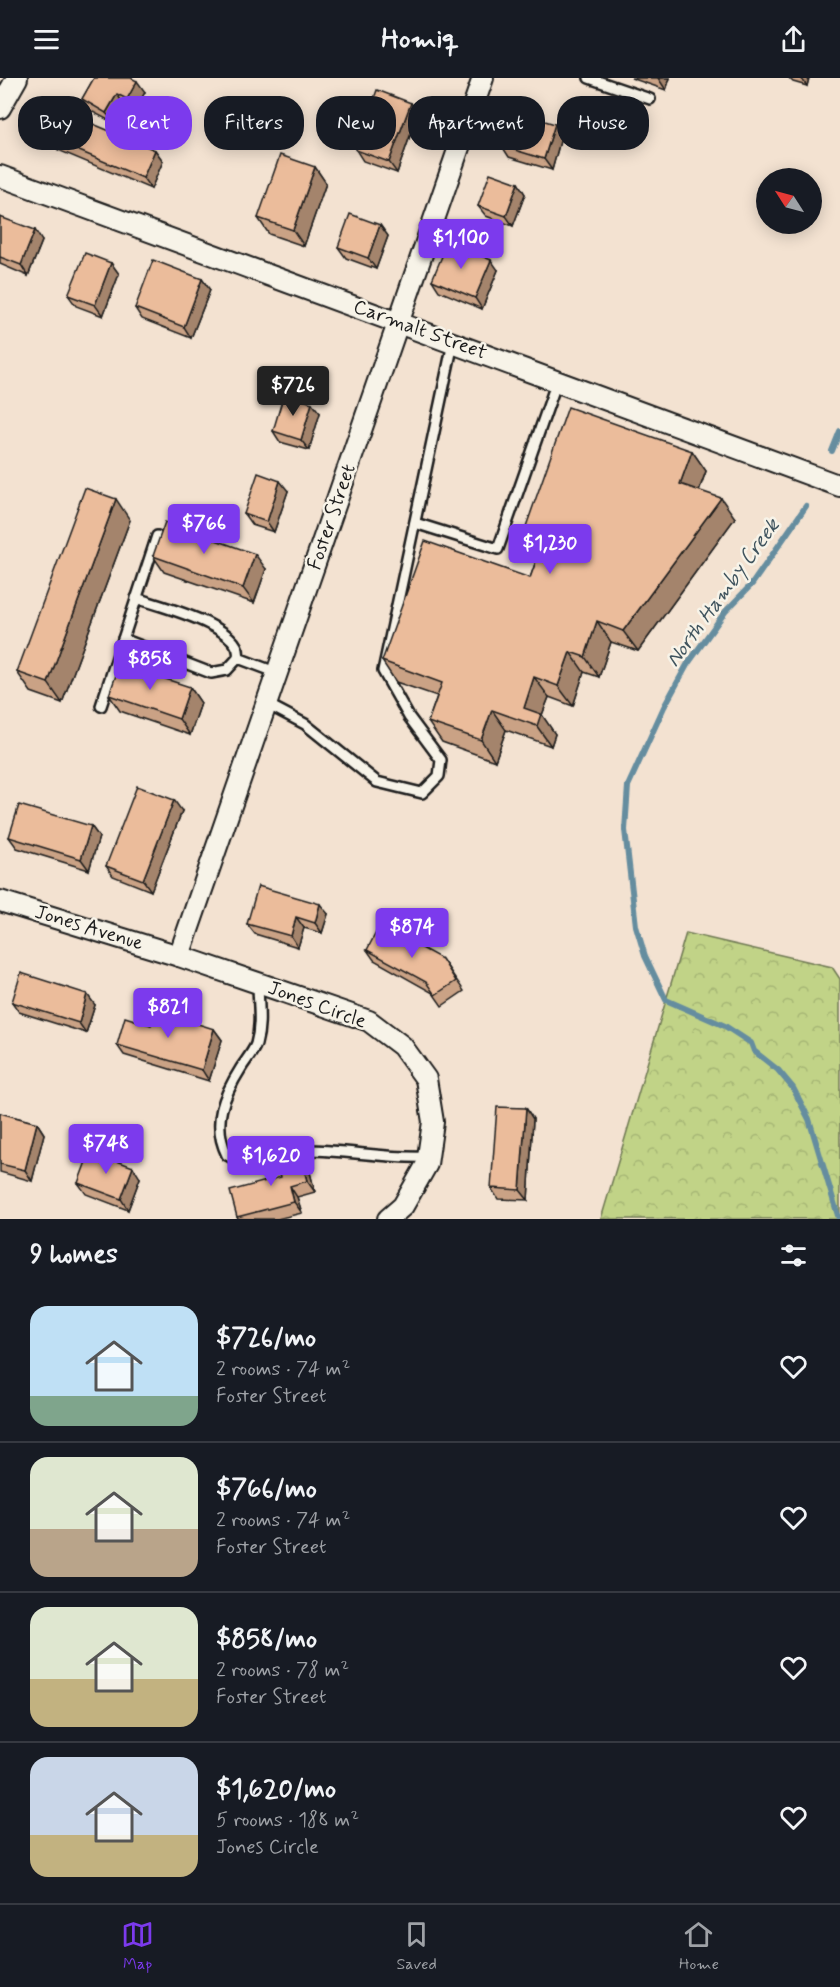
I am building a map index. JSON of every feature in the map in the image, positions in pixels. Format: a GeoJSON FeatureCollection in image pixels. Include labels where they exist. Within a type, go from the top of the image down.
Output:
{"type":"FeatureCollection","features":[{"type":"Feature","properties":{"kind":"street"},"geometry":{"type":"LineString","coordinates":[[0,108],[17,78]]}},
{"type":"Feature","properties":{"kind":"street","name":"Foster Street"},"geometry":{"type":"LineString","coordinates":[[179,956],[483,78]]}},
{"type":"Feature","properties":{"kind":"street","name":"Carmalt Street"},"geometry":{"type":"LineString","coordinates":[[0,176],[840,486]]}},
{"type":"Feature","properties":{"kind":"street","name":"Jones Avenue"},"geometry":{"type":"LineString","coordinates":[[0,901],[179,956]]}},
{"type":"Feature","properties":{"kind":"street","name":"Jones Circle"},"geometry":{"type":"LineString","coordinates":[[179,956],[369,1021],[402,1046],[426,1079],[433,1122],[427,1164],[403,1206],[388,1219]]}},
{"type":"Feature","properties":{"kind":"lane"},"geometry":{"type":"LineString","coordinates":[[589,78],[650,99]]}},
{"type":"Feature","properties":{"kind":"lane"},"geometry":{"type":"LineString","coordinates":[[267,704],[305,724],[377,782],[422,793],[439,776],[441,760],[409,717],[383,671],[453,342]]}},
{"type":"Feature","properties":{"kind":"lane"},"geometry":{"type":"LineString","coordinates":[[414,523],[498,549],[557,381]]}},
{"type":"Feature","properties":{"kind":"lane"},"geometry":{"type":"LineString","coordinates":[[101,706],[157,536]]}},
{"type":"Feature","properties":{"kind":"lane"},"geometry":{"type":"LineString","coordinates":[[123,639],[211,673],[227,670],[238,658],[237,644],[226,633],[211,624],[136,598]]}},
{"type":"Feature","properties":{"kind":"lane"},"geometry":{"type":"LineString","coordinates":[[238,658],[278,673]]}},
{"type":"Feature","properties":{"kind":"lane"},"geometry":{"type":"LineString","coordinates":[[258,983],[260,1023],[255,1047],[227,1092],[220,1112],[221,1139],[227,1155],[244,1164],[286,1152],[305,1150],[386,1157],[428,1157]]}},
{"type":"Feature","properties":{"kind":"green space"},"geometry":{"type":"Polygon","coordinates":[[[686,933],[832,967],[840,979],[840,1219],[601,1219],[686,933]]]}},
{"type":"Feature","properties":{"kind":"building"},"geometry":{"type":"Polygon","coordinates":[[[94,78],[131,78],[137,81],[129,96],[117,94],[105,96],[105,112],[93,105],[93,96],[84,96],[94,78]]]}},
{"type":"Feature","properties":{"kind":"building"},"geometry":{"type":"Polygon","coordinates":[[[377,90],[393,96],[375,96],[377,90]]]}},
{"type":"Feature","properties":{"kind":"building"},"geometry":{"type":"Polygon","coordinates":[[[396,97],[408,102],[408,111],[396,143],[396,97]]]}},
{"type":"Feature","properties":{"kind":"building"},"geometry":{"type":"Polygon","coordinates":[[[545,121],[555,124],[544,159],[515,150],[545,150],[545,121]]]}},
{"type":"Feature","properties":{"kind":"building"},"geometry":{"type":"Polygon","coordinates":[[[93,124],[105,129],[105,150],[155,150],[143,178],[77,150],[93,150],[93,124]]]}},
{"type":"Feature","properties":{"kind":"building"},"geometry":{"type":"Polygon","coordinates":[[[356,150],[393,150],[389,162],[356,150]]]}},
{"type":"Feature","properties":{"kind":"building"},"geometry":{"type":"Polygon","coordinates":[[[280,155],[315,167],[293,230],[258,218],[280,155]]]}},
{"type":"Feature","properties":{"kind":"building"},"geometry":{"type":"Polygon","coordinates":[[[490,173],[518,183],[506,216],[478,206],[490,173]]]}},
{"type":"Feature","properties":{"kind":"building"},"geometry":{"type":"Polygon","coordinates":[[[350,214],[380,225],[368,258],[338,247],[350,214]]]}},
{"type":"Feature","properties":{"kind":"building"},"geometry":{"type":"Polygon","coordinates":[[[0,217],[35,230],[21,265],[0,257],[0,217]]]}},
{"type":"Feature","properties":{"kind":"building"},"geometry":{"type":"Polygon","coordinates":[[[448,242],[491,260],[475,298],[432,280],[448,242]]]}},
{"type":"Feature","properties":{"kind":"building"},"geometry":{"type":"Polygon","coordinates":[[[85,253],[111,263],[95,305],[68,295],[85,253]]]}},
{"type":"Feature","properties":{"kind":"building"},"geometry":{"type":"Polygon","coordinates":[[[153,260],[202,279],[184,327],[135,308],[153,260]]]}},
{"type":"Feature","properties":{"kind":"building"},"geometry":{"type":"Polygon","coordinates":[[[284,394],[312,403],[301,440],[273,431],[284,394]]]}},
{"type":"Feature","properties":{"kind":"building"},"geometry":{"type":"Polygon","coordinates":[[[568,407],[692,451],[680,484],[721,498],[623,631],[597,621],[585,657],[570,652],[558,686],[534,677],[524,708],[541,714],[537,726],[492,710],[481,740],[428,722],[442,683],[382,661],[425,541],[530,578],[543,542],[523,535],[568,407]]]}},
{"type":"Feature","properties":{"kind":"building"},"geometry":{"type":"Polygon","coordinates":[[[258,473],[280,481],[267,522],[244,514],[258,473]]]}},
{"type":"Feature","properties":{"kind":"building"},"geometry":{"type":"Polygon","coordinates":[[[85,488],[116,499],[48,683],[17,672],[85,488]]]}},
{"type":"Feature","properties":{"kind":"building"},"geometry":{"type":"Polygon","coordinates":[[[165,522],[255,554],[243,588],[153,556],[165,522]]]}},
{"type":"Feature","properties":{"kind":"building"},"geometry":{"type":"Polygon","coordinates":[[[120,664],[190,687],[179,719],[109,695],[120,664]]]}},
{"type":"Feature","properties":{"kind":"building"},"geometry":{"type":"Polygon","coordinates":[[[137,786],[174,800],[143,880],[106,866],[137,786]]]}},
{"type":"Feature","properties":{"kind":"building"},"geometry":{"type":"Polygon","coordinates":[[[19,805],[91,826],[81,859],[9,837],[19,805]]]}},
{"type":"Feature","properties":{"kind":"building"},"geometry":{"type":"Polygon","coordinates":[[[258,886],[320,904],[315,923],[296,917],[291,936],[247,924],[258,886]]]}},
{"type":"Feature","properties":{"kind":"building"},"geometry":{"type":"Polygon","coordinates":[[[380,925],[442,959],[456,981],[435,995],[426,982],[367,950],[380,925]]]}},
{"type":"Feature","properties":{"kind":"building"},"geometry":{"type":"Polygon","coordinates":[[[21,973],[87,994],[79,1023],[12,1002],[21,973]]]}},
{"type":"Feature","properties":{"kind":"building"},"geometry":{"type":"Polygon","coordinates":[[[156,1011],[214,1029],[202,1070],[117,1045],[125,1017],[151,1025],[156,1011]]]}},
{"type":"Feature","properties":{"kind":"building"},"geometry":{"type":"Polygon","coordinates":[[[497,1107],[526,1108],[520,1190],[491,1188],[497,1107]]]}},
{"type":"Feature","properties":{"kind":"building"},"geometry":{"type":"Polygon","coordinates":[[[0,1113],[37,1123],[25,1170],[0,1164],[0,1113]]]}},
{"type":"Feature","properties":{"kind":"building"},"geometry":{"type":"Polygon","coordinates":[[[299,1150],[307,1181],[290,1186],[294,1202],[237,1217],[230,1191],[281,1177],[276,1156],[299,1150]]]}},
{"type":"Feature","properties":{"kind":"building"},"geometry":{"type":"Polygon","coordinates":[[[90,1151],[133,1167],[121,1199],[78,1183],[90,1151]]]}},
{"type":"Feature","properties":{"kind":"waterway","name":"North Hamby Creek"},"geometry":{"type":"LineString","coordinates":[[832,451],[840,431]]}},
{"type":"Feature","properties":{"kind":"waterway","name":"North Hamby Creek"},"geometry":{"type":"LineString","coordinates":[[806,506],[752,584],[725,612],[687,665],[664,707],[628,786],[625,830],[636,926],[645,956],[666,1000],[725,1026],[751,1043],[754,1051],[778,1070],[793,1088],[809,1119],[839,1219]]}}]}
